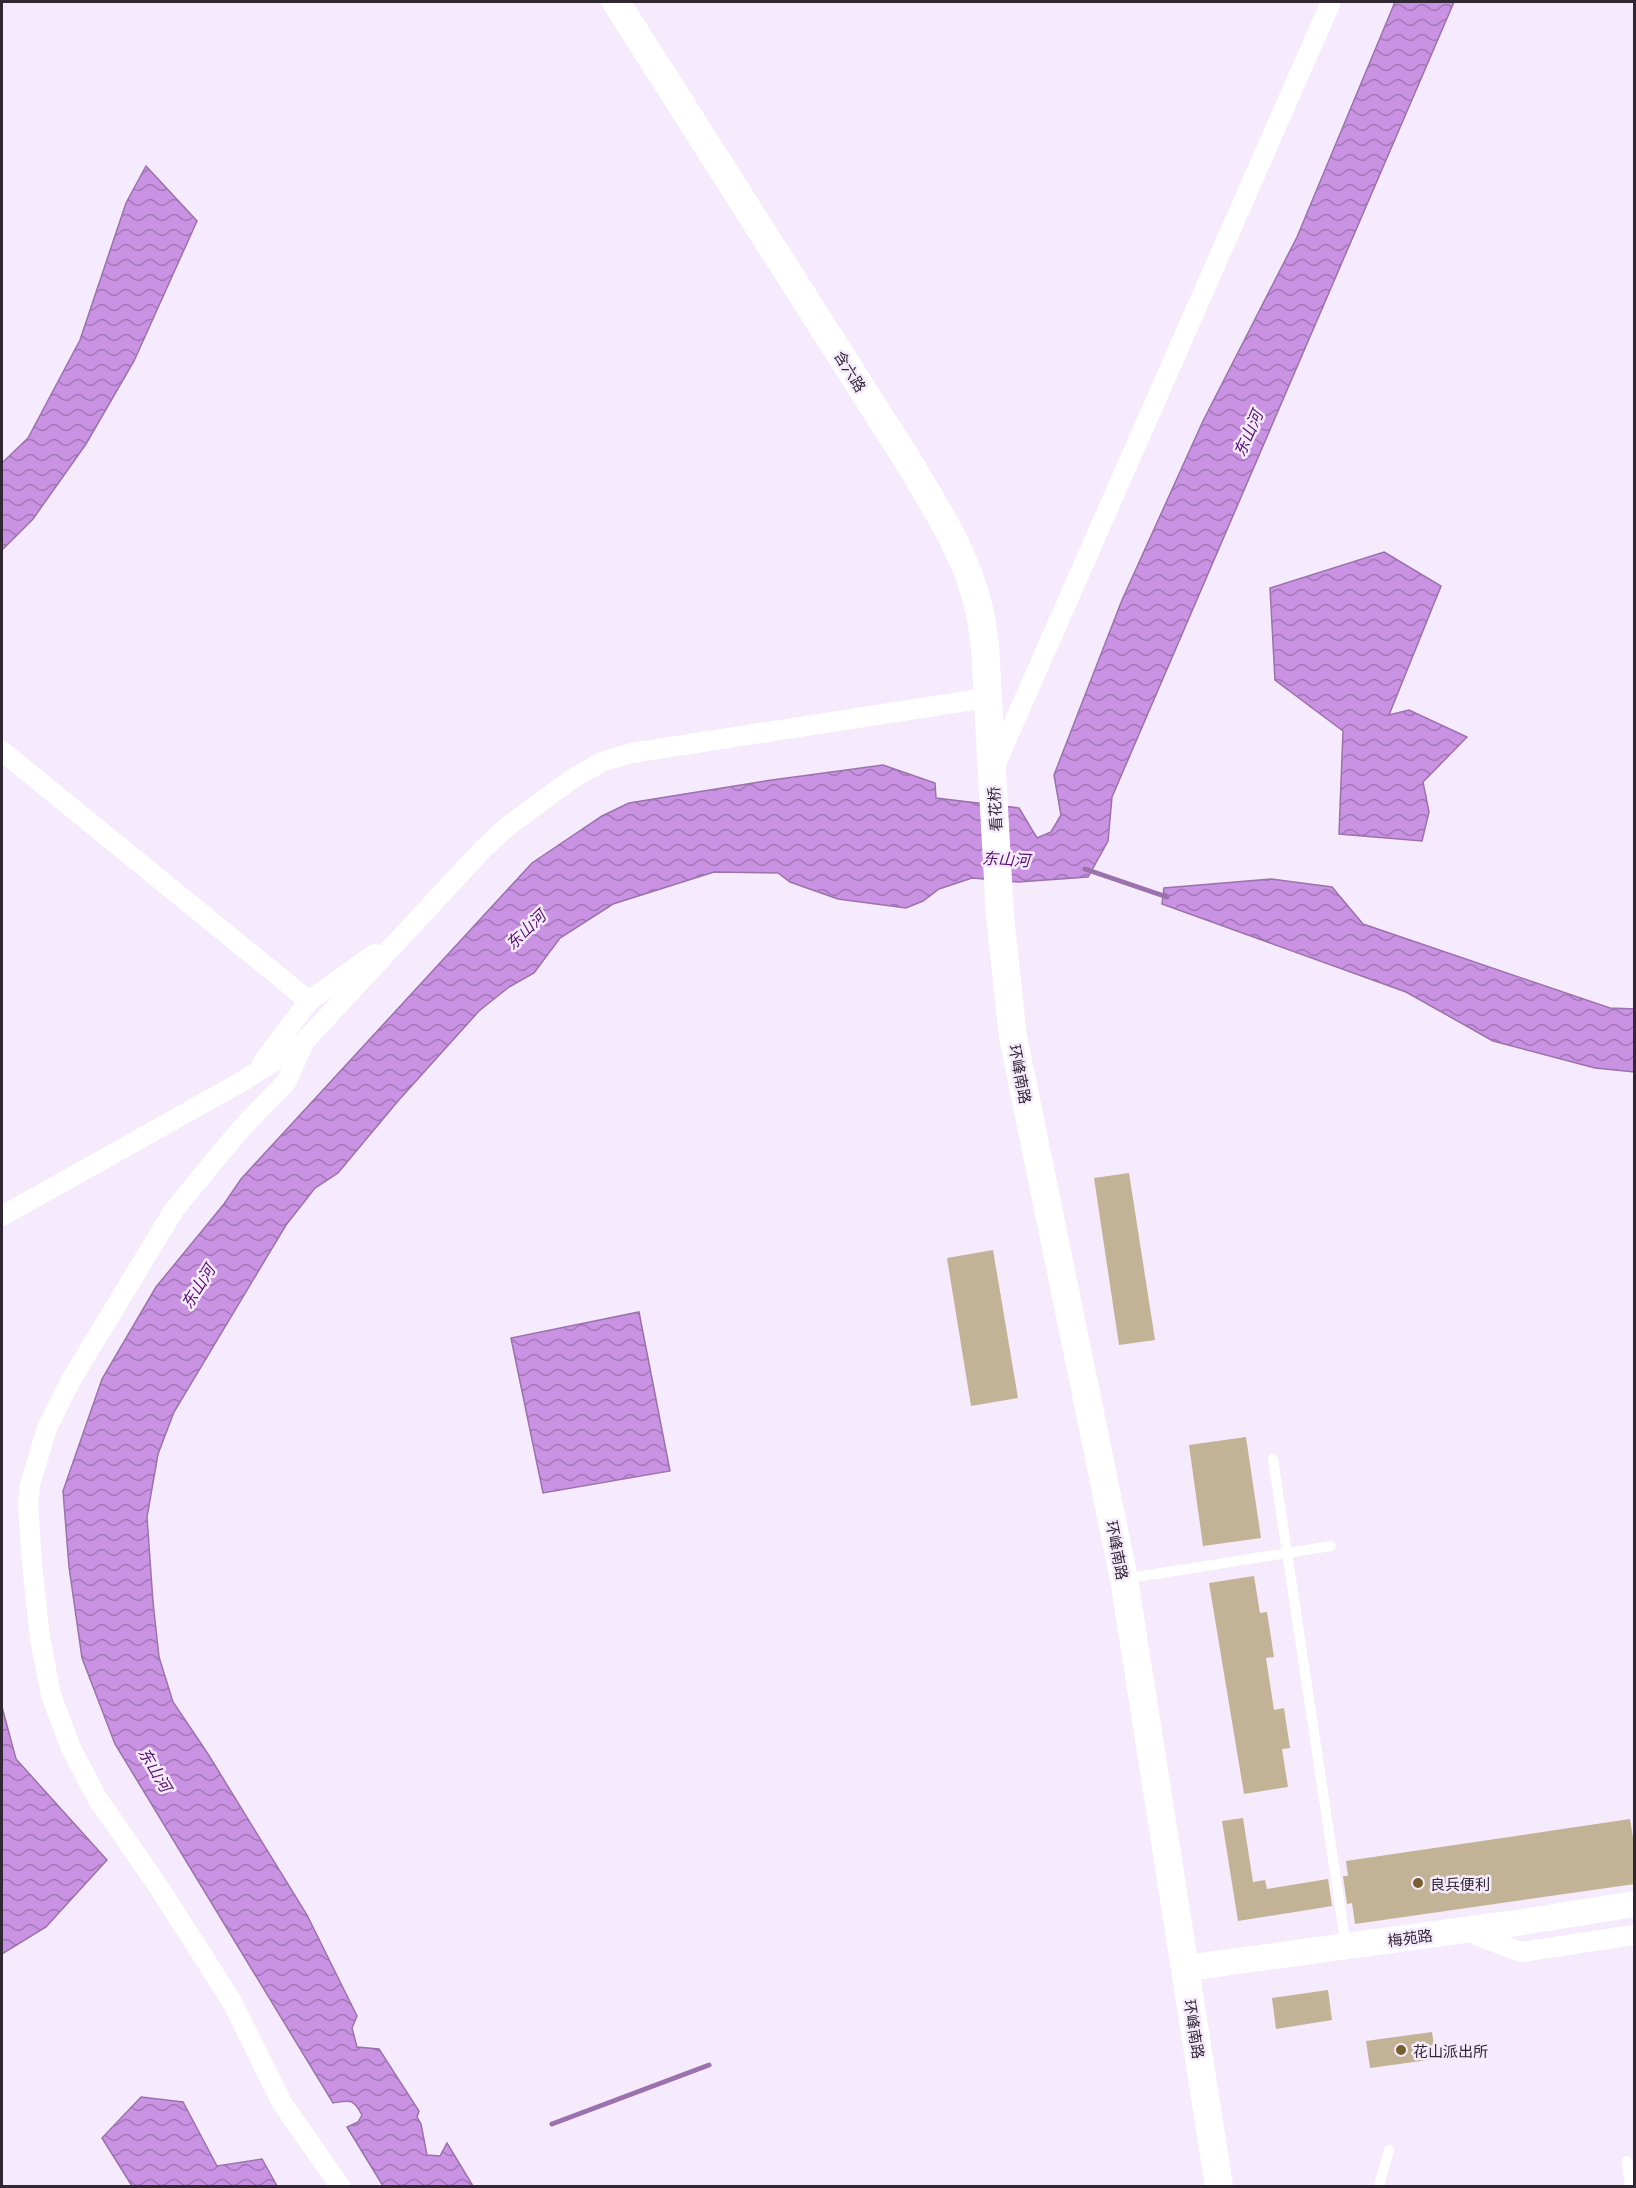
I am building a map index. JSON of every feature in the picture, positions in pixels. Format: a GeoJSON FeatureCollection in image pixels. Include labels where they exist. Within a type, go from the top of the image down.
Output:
{"type":"FeatureCollection","features":[{"type":"Feature","properties":{"kind":"main road","name":"含六路"},"geometry":{"type":"LineString","coordinates":[[616,2],[908,461],[951,533],[968,573],[979,609],[985,646],[986,698],[992,774]]}},
{"type":"Feature","properties":{"kind":"main road","name":"看花桥"},"geometry":{"type":"LineString","coordinates":[[992,774],[1000,916]]}},
{"type":"Feature","properties":{"kind":"main road","name":"环峰南路"},"geometry":{"type":"LineString","coordinates":[[1000,916],[1013,1037],[1124,1579],[1219,2187]]}},
{"type":"Feature","properties":{"kind":"street"},"geometry":{"type":"LineString","coordinates":[[992,774],[1331,2]]}},
{"type":"Feature","properties":{"kind":"street"},"geometry":{"type":"LineString","coordinates":[[2,1216],[252,1076],[304,1042],[483,849],[508,826],[566,783],[604,761],[632,753],[986,698]]}},
{"type":"Feature","properties":{"kind":"street"},"geometry":{"type":"LineString","coordinates":[[2,751],[309,1001]]}},
{"type":"Feature","properties":{"kind":"street"},"geometry":{"type":"LineString","coordinates":[[252,1076],[309,1001],[409,929]]}},
{"type":"Feature","properties":{"kind":"street"},"geometry":{"type":"LineString","coordinates":[[304,1042],[286,1081],[239,1131],[174,1210],[70,1380],[47,1428],[30,1485],[28,1504],[40,1638],[51,1695],[72,1748],[97,1798],[158,1886],[231,2000],[282,2103],[340,2187]]}},
{"type":"Feature","properties":{"kind":"street","name":"梅苑路"},"geometry":{"type":"LineString","coordinates":[[1187,1973],[1346,1946],[1635,1904]]}},
{"type":"Feature","properties":{"kind":"street","name":"梅苑路"},"geometry":{"type":"LineString","coordinates":[[1187,1973],[1635,1914]]}},
{"type":"Feature","properties":{"kind":"street"},"geometry":{"type":"LineString","coordinates":[[1478,1936],[1521,1952],[1635,1935]]}},
{"type":"Feature","properties":{"kind":"lane"},"geometry":{"type":"LineString","coordinates":[[1273,1459],[1346,1946]]}},
{"type":"Feature","properties":{"kind":"lane"},"geometry":{"type":"LineString","coordinates":[[1124,1579],[1331,1546]]}},
{"type":"Feature","properties":{"kind":"lane"},"geometry":{"type":"LineString","coordinates":[[1379,2187],[1389,2150]]}},
{"type":"Feature","properties":{"kind":"lane"},"geometry":{"type":"LineString","coordinates":[[1627,2162],[1630,2187]]}},
{"type":"Feature","properties":{"kind":"water","name":"东山河"},"geometry":{"type":"Polygon","coordinates":[[[1395,2],[1454,2],[1112,797],[1108,841],[1088,877],[1018,882],[972,878],[939,889],[923,901],[906,908],[838,899],[790,882],[778,873],[714,872],[613,904],[560,938],[534,973],[509,987],[479,1011],[398,1101],[338,1173],[315,1188],[286,1225],[174,1412],[158,1454],[147,1517],[159,1657],[173,1702],[208,1754],[307,1915],[357,2016],[352,2028],[357,2047],[379,2049],[419,2111],[417,2117],[421,2124],[427,2155],[440,2156],[447,2143],[473,2186],[383,2186],[347,2127],[358,2122],[362,2115],[359,2109],[350,2102],[333,2103],[115,1744],[82,1658],[69,1567],[63,1491],[102,1379],[156,1287],[224,1204],[241,1179],[532,863],[602,816],[629,803],[883,765],[935,783],[936,798],[1019,808],[1037,838],[1051,832],[1061,815],[1054,775],[1122,600],[1203,421],[1297,237],[1395,2]]]}},
{"type":"Feature","properties":{"kind":"water"},"geometry":{"type":"Polygon","coordinates":[[[146,166],[197,221],[134,361],[86,444],[33,519],[2,550],[2,463],[28,438],[80,340],[126,203],[146,166]]]}},
{"type":"Feature","properties":{"kind":"water"},"geometry":{"type":"Polygon","coordinates":[[[1384,552],[1441,586],[1389,715],[1409,710],[1467,737],[1423,782],[1429,812],[1422,841],[1339,834],[1343,731],[1275,680],[1270,588],[1384,552]]]}},
{"type":"Feature","properties":{"kind":"water"},"geometry":{"type":"Polygon","coordinates":[[[1271,879],[1332,887],[1363,924],[1610,1008],[1634,1009],[1634,1072],[1595,1068],[1493,1041],[1406,992],[1162,904],[1164,888],[1271,879]]]}},
{"type":"Feature","properties":{"kind":"water"},"geometry":{"type":"Polygon","coordinates":[[[639,1312],[670,1471],[543,1493],[511,1338],[639,1312]]]}},
{"type":"Feature","properties":{"kind":"water"},"geometry":{"type":"Polygon","coordinates":[[[2,1707],[16,1759],[107,1860],[46,1927],[2,1954],[2,1707]]]}},
{"type":"Feature","properties":{"kind":"water"},"geometry":{"type":"Polygon","coordinates":[[[141,2097],[183,2102],[217,2166],[262,2159],[277,2186],[132,2186],[102,2138],[141,2097]]]}},
{"type":"Feature","properties":{"kind":"building"},"geometry":{"type":"Polygon","coordinates":[[[1129,1173],[1155,1340],[1119,1345],[1094,1178],[1129,1173]]]}},
{"type":"Feature","properties":{"kind":"building"},"geometry":{"type":"Polygon","coordinates":[[[993,1250],[1018,1398],[971,1406],[947,1258],[993,1250]]]}},
{"type":"Feature","properties":{"kind":"building"},"geometry":{"type":"Polygon","coordinates":[[[1246,1437],[1261,1538],[1203,1546],[1189,1445],[1246,1437]]]}},
{"type":"Feature","properties":{"kind":"building"},"geometry":{"type":"Polygon","coordinates":[[[1254,1576],[1260,1613],[1267,1612],[1274,1657],[1266,1658],[1274,1710],[1284,1708],[1290,1748],[1282,1749],[1288,1787],[1244,1794],[1209,1583],[1254,1576]]]}},
{"type":"Feature","properties":{"kind":"building"},"geometry":{"type":"Polygon","coordinates":[[[1243,1818],[1253,1882],[1265,1880],[1267,1889],[1328,1879],[1332,1906],[1238,1921],[1222,1821],[1243,1818]]]}},
{"type":"Feature","properties":{"kind":"building"},"geometry":{"type":"Polygon","coordinates":[[[1630,1819],[1635,1850],[1635,1884],[1355,1924],[1352,1903],[1347,1904],[1343,1876],[1348,1876],[1346,1861],[1630,1819]]]}},
{"type":"Feature","properties":{"kind":"building"},"geometry":{"type":"Polygon","coordinates":[[[1328,1990],[1332,2020],[1276,2029],[1272,1998],[1328,1990]]]}},
{"type":"Feature","properties":{"kind":"building","name":"花山派出所"},"geometry":{"type":"Polygon","coordinates":[[[1432,2032],[1436,2059],[1370,2068],[1366,2041],[1432,2032]]]}},
{"type":"Feature","properties":{"kind":"waterway"},"geometry":{"type":"LineString","coordinates":[[1085,869],[1167,897]]}},
{"type":"Feature","properties":{"kind":"waterway"},"geometry":{"type":"LineString","coordinates":[[552,2124],[709,2065]]}},
{"type":"Feature","properties":{"kind":"place","name":"良兵便利"},"geometry":{"type":"Point","coordinates":[1418,1883]}},
{"type":"Feature","properties":{"kind":"place","name":"花山派出所"},"geometry":{"type":"Point","coordinates":[1401,2050]}}]}
